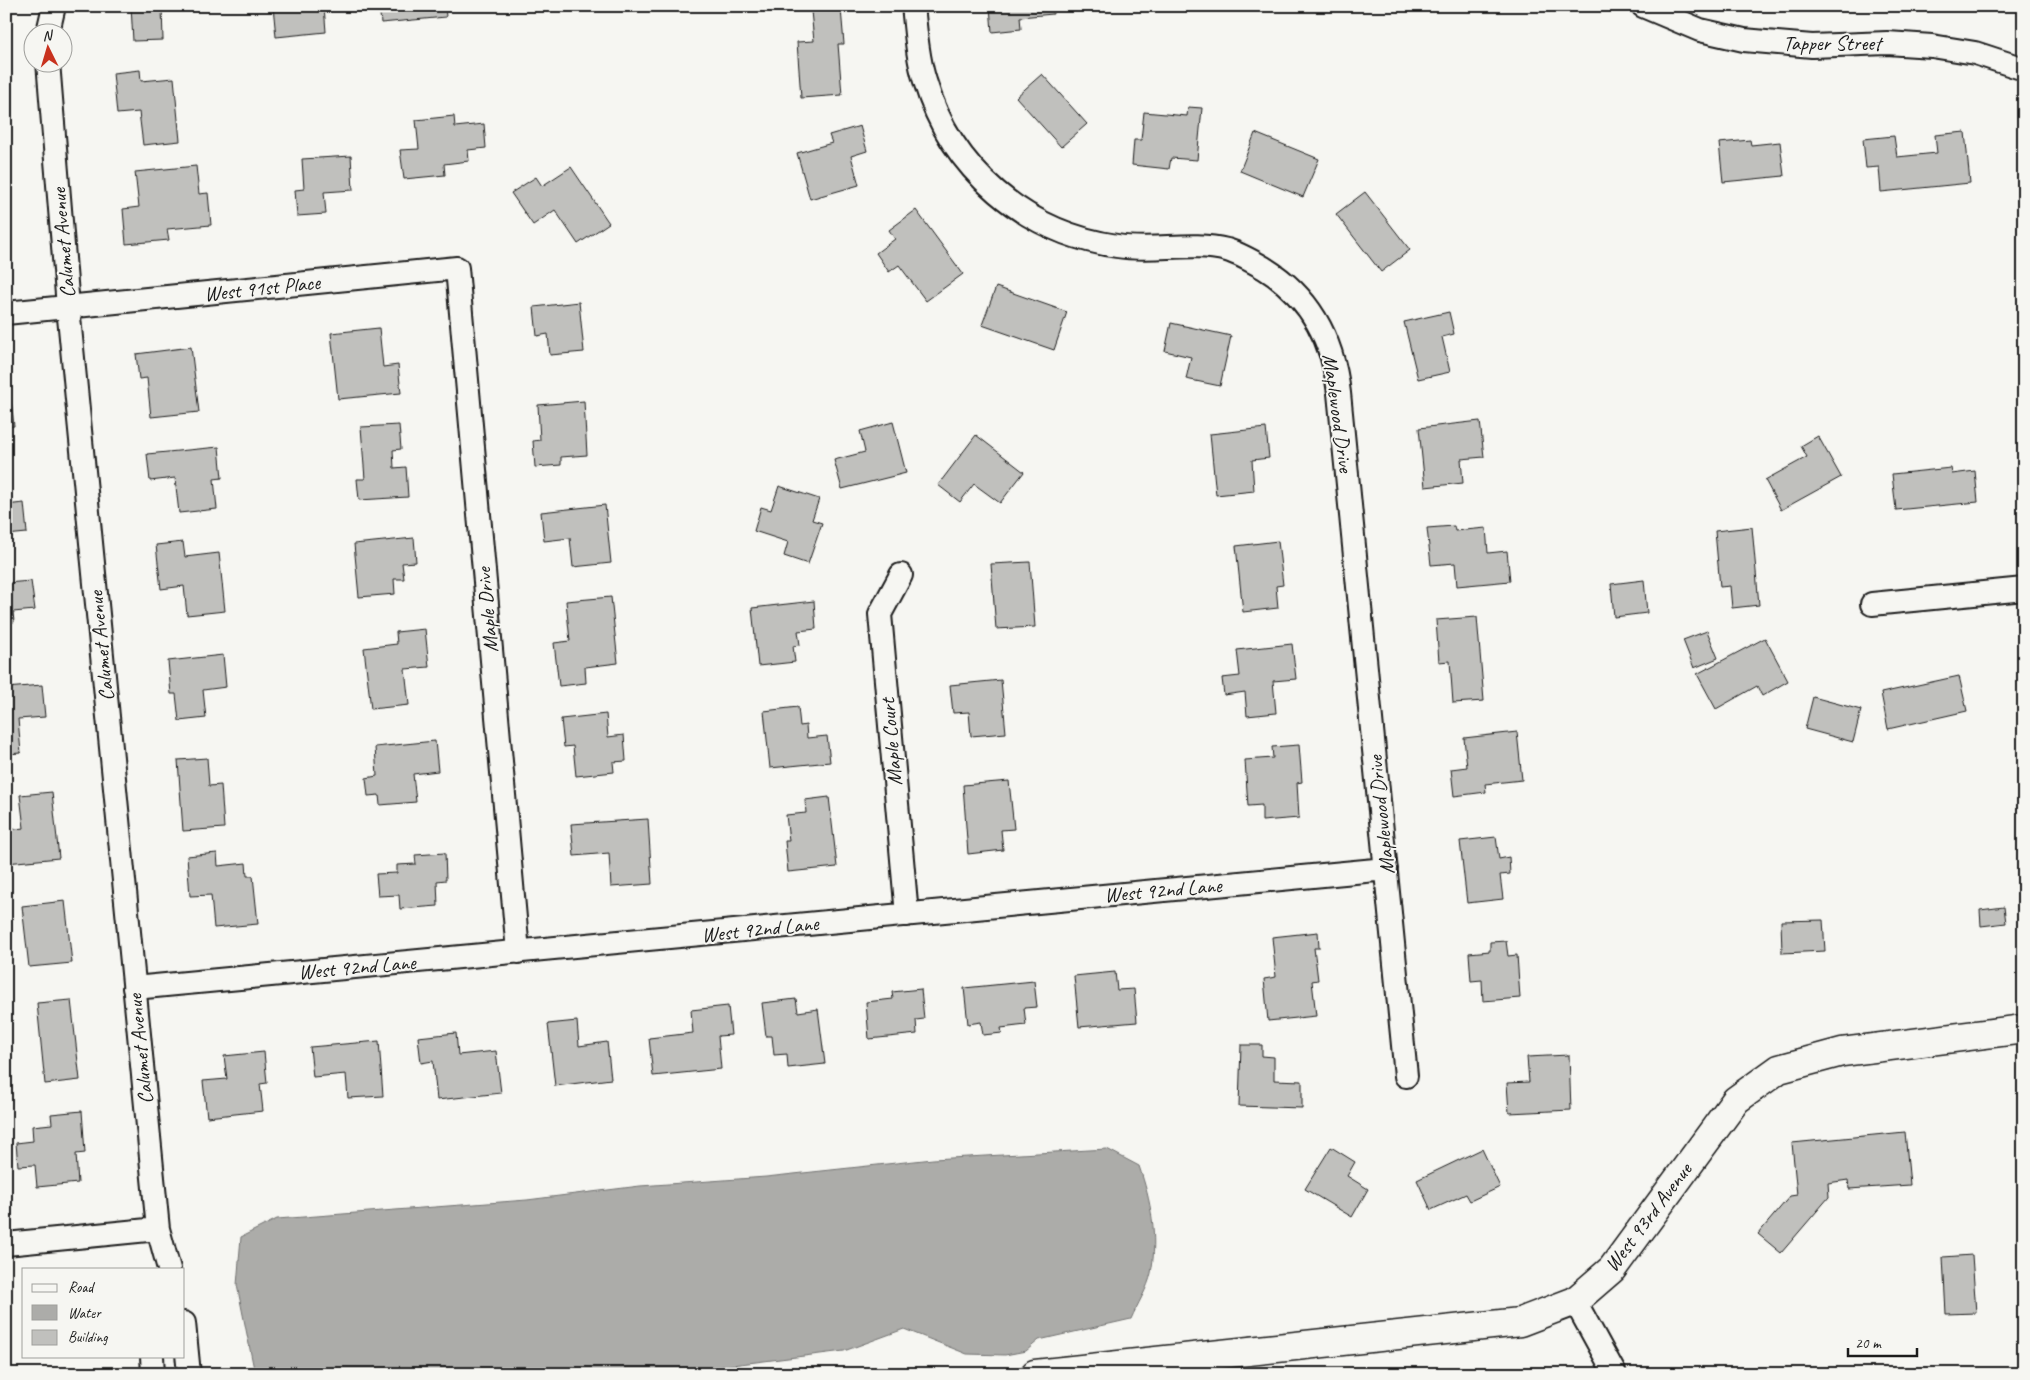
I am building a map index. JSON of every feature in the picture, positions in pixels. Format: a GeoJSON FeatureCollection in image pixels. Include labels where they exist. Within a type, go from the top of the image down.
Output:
{"type":"FeatureCollection","features":[{"type":"Feature","properties":{"kind":"street"},"geometry":{"type":"LineString","coordinates":[[50,22],[54,6]]}},
{"type":"Feature","properties":{"kind":"street","name":"Maplewood Drive"},"geometry":{"type":"LineString","coordinates":[[914,6],[919,57],[933,106],[962,155],[986,184],[1004,199],[1036,221],[1059,231],[1097,243],[1141,248],[1208,247],[1227,250],[1248,258],[1286,284],[1315,315],[1324,331],[1336,370],[1406,1076]]}},
{"type":"Feature","properties":{"kind":"street","name":"Tapper Street"},"geometry":{"type":"LineString","coordinates":[[1643,6],[1700,30],[1744,40],[1812,46],[1887,43],[1932,46],[1975,53],[2024,69]]}},
{"type":"Feature","properties":{"kind":"street","name":"Calumet Avenue"},"geometry":{"type":"LineString","coordinates":[[49,72],[68,307],[158,1229],[169,1268]]}},
{"type":"Feature","properties":{"kind":"street","name":"West 91st Place"},"geometry":{"type":"LineString","coordinates":[[6,313],[457,268]]}},
{"type":"Feature","properties":{"kind":"street","name":"Maple Drive"},"geometry":{"type":"LineString","coordinates":[[457,268],[518,952]]}},
{"type":"Feature","properties":{"kind":"street","name":"Maple Court"},"geometry":{"type":"LineString","coordinates":[[902,575],[880,614],[906,915]]}},
{"type":"Feature","properties":{"kind":"street"},"geometry":{"type":"LineString","coordinates":[[1872,604],[2024,589]]}},
{"type":"Feature","properties":{"kind":"street","name":"West 92nd Lane"},"geometry":{"type":"LineString","coordinates":[[134,988],[1386,869]]}},
{"type":"Feature","properties":{"kind":"street","name":"West 93rd Avenue"},"geometry":{"type":"LineString","coordinates":[[1035,1374],[1520,1322],[1575,1301],[1612,1268],[1736,1100],[1779,1069],[1842,1052],[2024,1029]]}},
{"type":"Feature","properties":{"kind":"street"},"geometry":{"type":"LineString","coordinates":[[6,1244],[158,1229]]}},
{"type":"Feature","properties":{"kind":"street","name":"Calumet Avenue"},"geometry":{"type":"LineString","coordinates":[[154,1268],[158,1229]]}},
{"type":"Feature","properties":{"kind":"street"},"geometry":{"type":"LineString","coordinates":[[1575,1301],[1615,1374]]}},
{"type":"Feature","properties":{"kind":"street"},"geometry":{"type":"LineString","coordinates":[[185,1333],[189,1374]]}},
{"type":"Feature","properties":{"kind":"street"},"geometry":{"type":"LineString","coordinates":[[152,1358],[153,1374]]}},
{"type":"Feature","properties":{"kind":"water"},"geometry":{"type":"Polygon","coordinates":[[[1107,1149],[1139,1166],[1143,1179],[1150,1205],[1154,1246],[1151,1273],[1147,1285],[1131,1319],[1039,1340],[1026,1351],[1005,1355],[967,1354],[904,1329],[844,1351],[660,1374],[255,1374],[237,1285],[241,1237],[277,1219],[527,1200],[640,1186],[766,1177],[933,1159],[1107,1149]]]}},
{"type":"Feature","properties":{"kind":"building"},"geometry":{"type":"Polygon","coordinates":[[[131,6],[171,6],[162,7],[163,40],[133,41],[131,6]]]}},
{"type":"Feature","properties":{"kind":"building"},"geometry":{"type":"Polygon","coordinates":[[[273,6],[324,6],[326,32],[276,37],[273,6]]]}},
{"type":"Feature","properties":{"kind":"building"},"geometry":{"type":"Polygon","coordinates":[[[379,6],[445,6],[446,17],[381,23],[379,6]]]}},
{"type":"Feature","properties":{"kind":"building"},"geometry":{"type":"Polygon","coordinates":[[[990,6],[1052,6],[1053,14],[1020,17],[1021,29],[992,32],[990,6]]]}},
{"type":"Feature","properties":{"kind":"building"},"geometry":{"type":"Polygon","coordinates":[[[841,9],[844,44],[838,44],[842,95],[801,98],[797,42],[814,41],[811,11],[841,9]]]}},
{"type":"Feature","properties":{"kind":"building"},"geometry":{"type":"Polygon","coordinates":[[[140,70],[141,81],[174,78],[180,141],[143,145],[139,112],[117,114],[113,73],[140,70]]]}},
{"type":"Feature","properties":{"kind":"building"},"geometry":{"type":"Polygon","coordinates":[[[1042,74],[1087,124],[1061,147],[1016,97],[1042,74]]]}},
{"type":"Feature","properties":{"kind":"building"},"geometry":{"type":"Polygon","coordinates":[[[1188,107],[1202,108],[1197,160],[1171,158],[1169,169],[1132,165],[1134,140],[1141,140],[1144,112],[1187,116],[1188,107]]]}},
{"type":"Feature","properties":{"kind":"building"},"geometry":{"type":"Polygon","coordinates":[[[454,116],[455,127],[484,124],[486,148],[468,150],[469,161],[444,164],[445,175],[404,179],[400,150],[419,149],[416,120],[454,116]]]}},
{"type":"Feature","properties":{"kind":"building"},"geometry":{"type":"Polygon","coordinates":[[[860,126],[867,151],[851,156],[859,185],[810,199],[797,153],[832,143],[829,135],[860,126]]]}},
{"type":"Feature","properties":{"kind":"building"},"geometry":{"type":"Polygon","coordinates":[[[1965,132],[1970,183],[1881,192],[1879,167],[1866,168],[1863,139],[1894,136],[1897,157],[1937,153],[1935,135],[1965,132]]]}},
{"type":"Feature","properties":{"kind":"building"},"geometry":{"type":"Polygon","coordinates":[[[1255,133],[1319,159],[1303,197],[1240,171],[1255,133]]]}},
{"type":"Feature","properties":{"kind":"building"},"geometry":{"type":"Polygon","coordinates":[[[1750,140],[1751,145],[1780,142],[1784,176],[1723,182],[1719,143],[1750,140]]]}},
{"type":"Feature","properties":{"kind":"building"},"geometry":{"type":"Polygon","coordinates":[[[351,156],[353,190],[324,192],[326,214],[297,216],[295,190],[304,189],[302,159],[351,156]]]}},
{"type":"Feature","properties":{"kind":"building"},"geometry":{"type":"Polygon","coordinates":[[[196,166],[199,194],[208,193],[211,225],[167,229],[169,240],[126,244],[123,209],[139,207],[135,172],[196,166]]]}},
{"type":"Feature","properties":{"kind":"building"},"geometry":{"type":"Polygon","coordinates":[[[571,167],[609,223],[578,244],[555,210],[533,225],[511,193],[536,177],[542,186],[571,167]]]}},
{"type":"Feature","properties":{"kind":"building"},"geometry":{"type":"Polygon","coordinates":[[[1365,192],[1410,250],[1381,272],[1336,214],[1365,192]]]}},
{"type":"Feature","properties":{"kind":"building"},"geometry":{"type":"Polygon","coordinates":[[[916,210],[963,274],[926,301],[899,265],[889,272],[876,253],[895,239],[889,230],[916,210]]]}},
{"type":"Feature","properties":{"kind":"building"},"geometry":{"type":"Polygon","coordinates":[[[996,287],[1067,312],[1054,350],[982,325],[996,287]]]}},
{"type":"Feature","properties":{"kind":"building"},"geometry":{"type":"Polygon","coordinates":[[[579,302],[584,352],[550,355],[548,334],[537,336],[534,307],[579,302]]]}},
{"type":"Feature","properties":{"kind":"building"},"geometry":{"type":"Polygon","coordinates":[[[1449,312],[1454,334],[1442,337],[1450,372],[1418,379],[1404,322],[1449,312]]]}},
{"type":"Feature","properties":{"kind":"building"},"geometry":{"type":"Polygon","coordinates":[[[1171,323],[1231,336],[1220,386],[1186,379],[1191,357],[1165,351],[1171,323]]]}},
{"type":"Feature","properties":{"kind":"building"},"geometry":{"type":"Polygon","coordinates":[[[379,328],[383,367],[398,365],[401,393],[338,399],[331,333],[379,328]]]}},
{"type":"Feature","properties":{"kind":"building"},"geometry":{"type":"Polygon","coordinates":[[[191,347],[199,412],[151,417],[147,378],[139,379],[136,354],[191,347]]]}},
{"type":"Feature","properties":{"kind":"building"},"geometry":{"type":"Polygon","coordinates":[[[6,365],[14,426],[6,427],[6,365]]]}},
{"type":"Feature","properties":{"kind":"building"},"geometry":{"type":"Polygon","coordinates":[[[584,401],[587,455],[561,457],[561,465],[535,467],[533,441],[540,440],[538,405],[584,401]]]}},
{"type":"Feature","properties":{"kind":"building"},"geometry":{"type":"Polygon","coordinates":[[[1480,421],[1484,457],[1461,459],[1463,483],[1425,487],[1419,428],[1480,421]]]}},
{"type":"Feature","properties":{"kind":"building"},"geometry":{"type":"Polygon","coordinates":[[[893,422],[906,473],[842,489],[834,460],[865,452],[860,431],[893,422]]]}},
{"type":"Feature","properties":{"kind":"building"},"geometry":{"type":"Polygon","coordinates":[[[399,425],[401,449],[393,450],[394,468],[406,467],[408,497],[359,500],[357,479],[365,479],[361,427],[399,425]]]}},
{"type":"Feature","properties":{"kind":"building"},"geometry":{"type":"Polygon","coordinates":[[[1266,428],[1269,458],[1252,460],[1254,491],[1216,495],[1210,434],[1266,428]]]}},
{"type":"Feature","properties":{"kind":"building"},"geometry":{"type":"Polygon","coordinates":[[[976,435],[1024,472],[1000,503],[974,484],[960,502],[938,485],[976,435]]]}},
{"type":"Feature","properties":{"kind":"building"},"geometry":{"type":"Polygon","coordinates":[[[1818,436],[1841,477],[1781,510],[1765,480],[1807,457],[1801,446],[1818,436]]]}},
{"type":"Feature","properties":{"kind":"building"},"geometry":{"type":"Polygon","coordinates":[[[219,447],[222,478],[214,479],[217,509],[179,513],[175,478],[150,481],[147,454],[219,447]]]}},
{"type":"Feature","properties":{"kind":"building"},"geometry":{"type":"Polygon","coordinates":[[[1951,468],[1952,474],[1975,471],[1978,502],[1896,510],[1892,474],[1951,468]]]}},
{"type":"Feature","properties":{"kind":"building"},"geometry":{"type":"Polygon","coordinates":[[[779,486],[819,499],[812,520],[822,523],[808,564],[784,556],[788,542],[754,531],[761,507],[771,510],[779,486]]]}},
{"type":"Feature","properties":{"kind":"building"},"geometry":{"type":"Polygon","coordinates":[[[24,503],[27,533],[6,535],[6,505],[24,503]]]}},
{"type":"Feature","properties":{"kind":"building"},"geometry":{"type":"Polygon","coordinates":[[[605,505],[611,563],[573,567],[570,538],[544,541],[541,512],[605,505]]]}},
{"type":"Feature","properties":{"kind":"building"},"geometry":{"type":"Polygon","coordinates":[[[1454,526],[1455,531],[1486,528],[1488,553],[1507,551],[1510,581],[1457,586],[1455,563],[1431,565],[1427,528],[1454,526]]]}},
{"type":"Feature","properties":{"kind":"building"},"geometry":{"type":"Polygon","coordinates":[[[1752,527],[1759,605],[1732,608],[1730,586],[1720,587],[1715,531],[1752,527]]]}},
{"type":"Feature","properties":{"kind":"building"},"geometry":{"type":"Polygon","coordinates":[[[414,538],[416,562],[402,563],[404,579],[394,579],[395,594],[359,597],[354,544],[414,538]]]}},
{"type":"Feature","properties":{"kind":"building"},"geometry":{"type":"Polygon","coordinates":[[[1278,541],[1283,585],[1276,586],[1278,608],[1243,612],[1236,546],[1278,541]]]}},
{"type":"Feature","properties":{"kind":"building"},"geometry":{"type":"Polygon","coordinates":[[[183,542],[185,557],[219,553],[225,611],[187,615],[184,586],[161,589],[156,545],[183,542]]]}},
{"type":"Feature","properties":{"kind":"building"},"geometry":{"type":"Polygon","coordinates":[[[1030,562],[1035,627],[996,629],[991,564],[1030,562]]]}},
{"type":"Feature","properties":{"kind":"building"},"geometry":{"type":"Polygon","coordinates":[[[1644,580],[1647,613],[1614,617],[1611,584],[1644,580]]]}},
{"type":"Feature","properties":{"kind":"building"},"geometry":{"type":"Polygon","coordinates":[[[31,581],[35,610],[13,612],[14,622],[6,623],[6,583],[31,581]]]}},
{"type":"Feature","properties":{"kind":"building"},"geometry":{"type":"Polygon","coordinates":[[[611,597],[618,663],[585,667],[586,683],[559,686],[554,643],[570,641],[566,601],[611,597]]]}},
{"type":"Feature","properties":{"kind":"building"},"geometry":{"type":"Polygon","coordinates":[[[814,601],[816,629],[798,631],[800,645],[793,646],[795,662],[758,666],[752,608],[814,601]]]}},
{"type":"Feature","properties":{"kind":"building"},"geometry":{"type":"Polygon","coordinates":[[[1477,617],[1484,701],[1453,703],[1450,661],[1439,662],[1436,620],[1477,617]]]}},
{"type":"Feature","properties":{"kind":"building"},"geometry":{"type":"Polygon","coordinates":[[[425,629],[429,667],[405,669],[409,705],[371,709],[364,648],[397,644],[396,632],[425,629]]]}},
{"type":"Feature","properties":{"kind":"building"},"geometry":{"type":"Polygon","coordinates":[[[1707,631],[1718,658],[1694,668],[1683,640],[1707,631]]]}},
{"type":"Feature","properties":{"kind":"building"},"geometry":{"type":"Polygon","coordinates":[[[1765,638],[1788,681],[1762,696],[1757,686],[1716,709],[1697,674],[1765,638]]]}},
{"type":"Feature","properties":{"kind":"building"},"geometry":{"type":"Polygon","coordinates":[[[1292,644],[1296,679],[1273,681],[1276,713],[1247,716],[1245,692],[1224,695],[1222,678],[1240,676],[1237,650],[1292,644]]]}},
{"type":"Feature","properties":{"kind":"building"},"geometry":{"type":"Polygon","coordinates":[[[223,655],[226,687],[203,690],[206,718],[179,721],[176,694],[171,694],[168,661],[223,655]]]}},
{"type":"Feature","properties":{"kind":"building"},"geometry":{"type":"Polygon","coordinates":[[[1959,676],[1967,711],[1888,729],[1881,693],[1959,676]]]}},
{"type":"Feature","properties":{"kind":"building"},"geometry":{"type":"Polygon","coordinates":[[[1001,680],[1006,733],[971,736],[969,712],[953,713],[950,685],[1001,680]]]}},
{"type":"Feature","properties":{"kind":"building"},"geometry":{"type":"Polygon","coordinates":[[[42,685],[45,717],[18,719],[21,753],[6,754],[6,688],[42,685]]]}},
{"type":"Feature","properties":{"kind":"building"},"geometry":{"type":"Polygon","coordinates":[[[1813,697],[1861,710],[1853,742],[1805,729],[1813,697]]]}},
{"type":"Feature","properties":{"kind":"building"},"geometry":{"type":"Polygon","coordinates":[[[798,707],[800,726],[806,725],[807,738],[827,736],[830,762],[770,768],[764,711],[798,707]]]}},
{"type":"Feature","properties":{"kind":"building"},"geometry":{"type":"Polygon","coordinates":[[[606,714],[608,737],[624,735],[626,761],[613,762],[614,772],[576,776],[573,746],[564,747],[561,719],[606,714]]]}},
{"type":"Feature","properties":{"kind":"building"},"geometry":{"type":"Polygon","coordinates":[[[1517,732],[1522,780],[1485,784],[1486,792],[1454,796],[1451,769],[1467,767],[1464,738],[1517,732]]]}},
{"type":"Feature","properties":{"kind":"building"},"geometry":{"type":"Polygon","coordinates":[[[435,741],[438,771],[413,774],[416,802],[380,805],[379,795],[368,796],[366,778],[377,776],[375,747],[435,741]]]}},
{"type":"Feature","properties":{"kind":"building"},"geometry":{"type":"Polygon","coordinates":[[[1299,745],[1302,782],[1297,783],[1299,818],[1262,821],[1262,805],[1248,806],[1245,760],[1273,758],[1272,747],[1299,745]]]}},
{"type":"Feature","properties":{"kind":"building"},"geometry":{"type":"Polygon","coordinates":[[[207,758],[209,786],[221,785],[224,828],[183,831],[178,760],[207,758]]]}},
{"type":"Feature","properties":{"kind":"building"},"geometry":{"type":"Polygon","coordinates":[[[1009,781],[1014,829],[1001,830],[1003,850],[968,854],[963,785],[1009,781]]]}},
{"type":"Feature","properties":{"kind":"building"},"geometry":{"type":"Polygon","coordinates":[[[52,792],[59,858],[6,863],[6,830],[24,828],[20,795],[52,792]]]}},
{"type":"Feature","properties":{"kind":"building"},"geometry":{"type":"Polygon","coordinates":[[[829,797],[837,867],[788,872],[785,841],[789,841],[786,815],[806,813],[805,800],[829,797]]]}},
{"type":"Feature","properties":{"kind":"building"},"geometry":{"type":"Polygon","coordinates":[[[648,819],[652,884],[611,887],[609,853],[574,856],[571,824],[648,819]]]}},
{"type":"Feature","properties":{"kind":"building"},"geometry":{"type":"Polygon","coordinates":[[[1496,837],[1499,859],[1509,857],[1510,874],[1500,875],[1503,899],[1467,903],[1460,841],[1496,837]]]}},
{"type":"Feature","properties":{"kind":"building"},"geometry":{"type":"Polygon","coordinates":[[[217,853],[218,866],[246,863],[247,876],[253,876],[258,924],[214,928],[211,895],[190,896],[187,856],[217,853]]]}},
{"type":"Feature","properties":{"kind":"building"},"geometry":{"type":"Polygon","coordinates":[[[445,853],[446,880],[437,881],[438,906],[400,909],[399,895],[378,896],[376,874],[397,873],[397,865],[416,864],[415,855],[445,853]]]}},
{"type":"Feature","properties":{"kind":"building"},"geometry":{"type":"Polygon","coordinates":[[[65,901],[72,963],[29,967],[22,906],[65,901]]]}},
{"type":"Feature","properties":{"kind":"building"},"geometry":{"type":"Polygon","coordinates":[[[2004,907],[2006,923],[1981,926],[1980,910],[2004,907]]]}},
{"type":"Feature","properties":{"kind":"building"},"geometry":{"type":"Polygon","coordinates":[[[1823,920],[1825,951],[1782,953],[1781,921],[1823,920]]]}},
{"type":"Feature","properties":{"kind":"building"},"geometry":{"type":"Polygon","coordinates":[[[1318,932],[1319,948],[1314,948],[1318,980],[1312,981],[1316,1016],[1268,1021],[1264,979],[1276,977],[1272,937],[1318,932]]]}},
{"type":"Feature","properties":{"kind":"building"},"geometry":{"type":"Polygon","coordinates":[[[1506,941],[1508,956],[1517,955],[1520,998],[1483,1001],[1482,980],[1471,981],[1469,953],[1490,951],[1490,942],[1506,941]]]}},
{"type":"Feature","properties":{"kind":"building"},"geometry":{"type":"Polygon","coordinates":[[[1115,972],[1117,990],[1134,989],[1137,1022],[1079,1027],[1074,976],[1115,972]]]}},
{"type":"Feature","properties":{"kind":"building"},"geometry":{"type":"Polygon","coordinates":[[[1034,981],[1037,1007],[1024,1008],[1026,1025],[1001,1028],[1002,1033],[983,1035],[981,1022],[968,1024],[964,988],[1034,981]]]}},
{"type":"Feature","properties":{"kind":"building"},"geometry":{"type":"Polygon","coordinates":[[[921,989],[924,1019],[916,1020],[917,1034],[869,1039],[866,1002],[893,999],[892,992],[921,989]]]}},
{"type":"Feature","properties":{"kind":"building"},"geometry":{"type":"Polygon","coordinates":[[[796,999],[798,1012],[818,1009],[825,1064],[788,1068],[787,1054],[774,1055],[772,1036],[766,1036],[762,1003],[796,999]]]}},
{"type":"Feature","properties":{"kind":"building"},"geometry":{"type":"Polygon","coordinates":[[[71,1000],[80,1080],[45,1084],[37,1003],[71,1000]]]}},
{"type":"Feature","properties":{"kind":"building"},"geometry":{"type":"Polygon","coordinates":[[[728,1006],[731,1035],[718,1036],[721,1069],[653,1076],[649,1038],[693,1033],[691,1010],[728,1006]]]}},
{"type":"Feature","properties":{"kind":"building"},"geometry":{"type":"Polygon","coordinates":[[[577,1021],[579,1046],[607,1042],[611,1079],[555,1086],[548,1024],[577,1021]]]}},
{"type":"Feature","properties":{"kind":"building"},"geometry":{"type":"Polygon","coordinates":[[[456,1033],[458,1055],[496,1051],[501,1093],[437,1100],[433,1061],[421,1063],[418,1037],[456,1033]]]}},
{"type":"Feature","properties":{"kind":"building"},"geometry":{"type":"Polygon","coordinates":[[[379,1041],[383,1096],[348,1098],[346,1074],[313,1077],[310,1047],[379,1041]]]}},
{"type":"Feature","properties":{"kind":"building"},"geometry":{"type":"Polygon","coordinates":[[[1241,1045],[1262,1045],[1262,1056],[1274,1057],[1274,1080],[1302,1081],[1302,1108],[1239,1106],[1241,1045]]]}},
{"type":"Feature","properties":{"kind":"building"},"geometry":{"type":"Polygon","coordinates":[[[264,1052],[267,1083],[260,1084],[263,1111],[207,1117],[203,1081],[227,1079],[224,1056],[264,1052]]]}},
{"type":"Feature","properties":{"kind":"building"},"geometry":{"type":"Polygon","coordinates":[[[1569,1055],[1571,1110],[1509,1113],[1507,1083],[1529,1082],[1527,1057],[1569,1055]]]}},
{"type":"Feature","properties":{"kind":"building"},"geometry":{"type":"Polygon","coordinates":[[[82,1111],[85,1153],[76,1154],[78,1183],[37,1187],[35,1165],[18,1166],[16,1143],[33,1141],[32,1126],[52,1124],[51,1114],[82,1111]]]}},
{"type":"Feature","properties":{"kind":"building"},"geometry":{"type":"Polygon","coordinates":[[[1905,1132],[1910,1185],[1849,1189],[1848,1180],[1828,1183],[1829,1197],[1781,1253],[1758,1234],[1790,1196],[1797,1195],[1792,1143],[1905,1132]]]}},
{"type":"Feature","properties":{"kind":"building"},"geometry":{"type":"Polygon","coordinates":[[[1331,1147],[1355,1162],[1347,1176],[1368,1189],[1352,1217],[1305,1189],[1331,1147]]]}},
{"type":"Feature","properties":{"kind":"building"},"geometry":{"type":"Polygon","coordinates":[[[1482,1149],[1500,1187],[1470,1201],[1466,1194],[1431,1210],[1417,1180],[1482,1149]]]}},
{"type":"Feature","properties":{"kind":"building"},"geometry":{"type":"Polygon","coordinates":[[[1972,1255],[1976,1313],[1946,1314],[1943,1257],[1972,1255]]]}}]}
